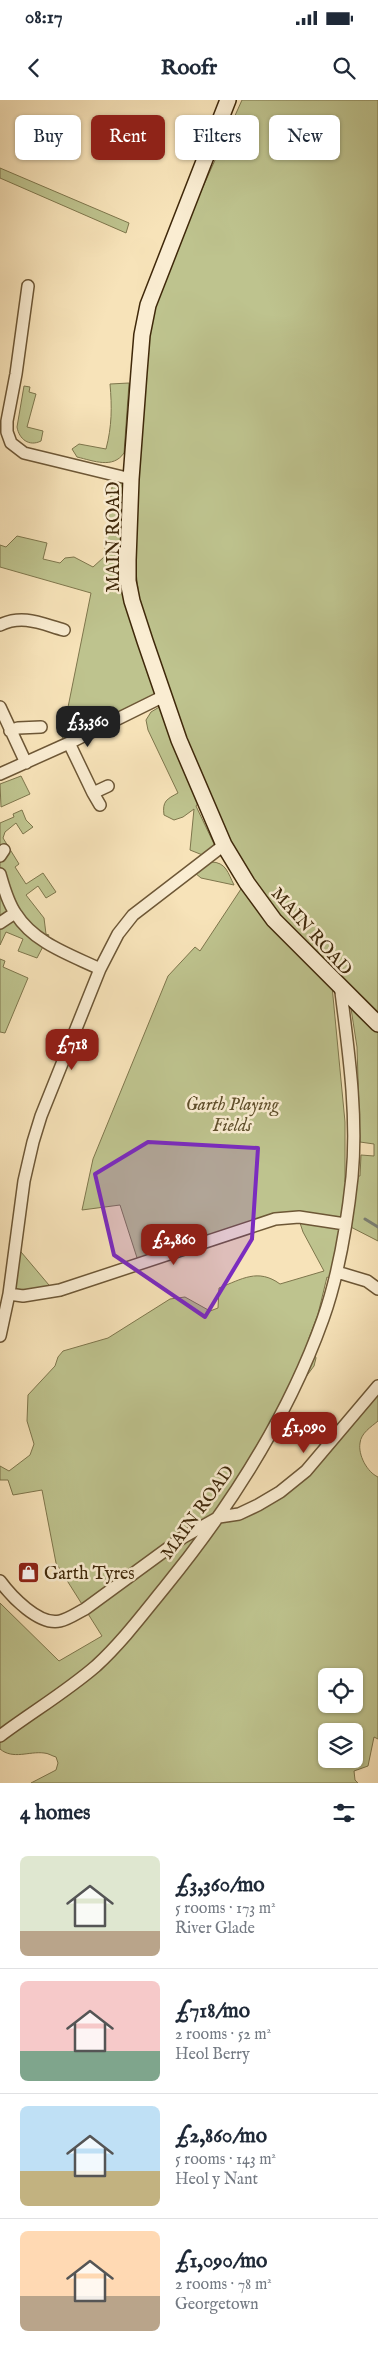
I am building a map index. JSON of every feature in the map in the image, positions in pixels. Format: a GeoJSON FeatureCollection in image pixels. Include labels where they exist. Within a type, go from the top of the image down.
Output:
{"type":"FeatureCollection","features":[{"type":"Feature","properties":{"kind":"street","name":"MAIN ROAD"},"geometry":{"type":"LineString","coordinates":[[0,1736],[67,1690],[113,1649],[188,1558],[219,1517],[249,1472],[304,1367],[324,1317],[336,1272],[352,1177],[352,1093],[340,984],[305,953],[274,920],[247,883],[224,845],[198,787],[164,696],[137,617],[128,581],[131,478],[142,335],[148,305],[228,100]]}},
{"type":"Feature","properties":{"kind":"street"},"geometry":{"type":"LineString","coordinates":[[28,286],[18,364],[7,421],[7,432],[11,443],[24,453],[131,478]]}},
{"type":"Feature","properties":{"kind":"street"},"geometry":{"type":"LineString","coordinates":[[0,625],[12,620],[25,619],[64,630]]}},
{"type":"Feature","properties":{"kind":"street"},"geometry":{"type":"LineString","coordinates":[[0,774],[69,743],[164,696]]}},
{"type":"Feature","properties":{"kind":"street"},"geometry":{"type":"LineString","coordinates":[[0,707],[26,763]]}},
{"type":"Feature","properties":{"kind":"street"},"geometry":{"type":"LineString","coordinates":[[10,731],[18,728],[41,728]]}},
{"type":"Feature","properties":{"kind":"street"},"geometry":{"type":"LineString","coordinates":[[69,743],[100,805]]}},
{"type":"Feature","properties":{"kind":"street"},"geometry":{"type":"LineString","coordinates":[[94,793],[108,786]]}},
{"type":"Feature","properties":{"kind":"street"},"geometry":{"type":"LineString","coordinates":[[0,1336],[9,1294],[24,1181],[41,1116],[100,969],[118,934],[133,915],[224,845]]}},
{"type":"Feature","properties":{"kind":"street"},"geometry":{"type":"LineString","coordinates":[[0,874],[15,913],[33,934],[54,947],[100,969]]}},
{"type":"Feature","properties":{"kind":"street"},"geometry":{"type":"LineString","coordinates":[[0,923],[15,913]]}},
{"type":"Feature","properties":{"kind":"street"},"geometry":{"type":"LineString","coordinates":[[340,984],[378,1024]]}},
{"type":"Feature","properties":{"kind":"street"},"geometry":{"type":"LineString","coordinates":[[9,1294],[23,1296],[60,1290],[275,1219],[299,1217],[345,1224]]}},
{"type":"Feature","properties":{"kind":"street"},"geometry":{"type":"LineString","coordinates":[[336,1272],[367,1281],[378,1289]]}},
{"type":"Feature","properties":{"kind":"street"},"geometry":{"type":"LineString","coordinates":[[0,1581],[34,1615],[48,1621],[58,1622],[85,1609],[166,1548],[219,1517],[239,1514],[258,1506],[280,1492],[306,1472],[378,1386]]}},
{"type":"Feature","properties":{"kind":"highlighted area"},"geometry":{"type":"Polygon","coordinates":[[[148,1142],[258,1148],[252,1239],[205,1317],[114,1255],[95,1174],[148,1142]]]}},
{"type":"Feature","properties":{"kind":"green space"},"geometry":{"type":"Polygon","coordinates":[[[242,100],[378,100],[378,1020],[293,937],[244,875],[185,749],[140,605],[134,529],[146,337],[167,267],[215,160],[259,160],[259,115],[235,115],[242,100]]]}},
{"type":"Feature","properties":{"kind":"green space"},"geometry":{"type":"Polygon","coordinates":[[[0,168],[129,223],[126,233],[0,178],[0,168]]]}},
{"type":"Feature","properties":{"kind":"green space"},"geometry":{"type":"Polygon","coordinates":[[[129,383],[124,453],[120,458],[109,462],[96,462],[77,457],[72,449],[79,444],[106,449],[111,416],[110,384],[129,383]]]}},
{"type":"Feature","properties":{"kind":"green space"},"geometry":{"type":"Polygon","coordinates":[[[24,386],[30,387],[29,392],[36,394],[27,427],[43,431],[41,441],[37,443],[25,441],[17,427],[24,386]]]}},
{"type":"Feature","properties":{"kind":"green space"},"geometry":{"type":"Polygon","coordinates":[[[121,476],[131,479],[128,560],[164,696],[69,743],[62,737],[91,593],[0,567],[0,545],[6,547],[17,536],[47,543],[43,559],[60,563],[65,558],[74,557],[93,567],[104,557],[112,487],[121,476]]]}},
{"type":"Feature","properties":{"kind":"green space"},"geometry":{"type":"Polygon","coordinates":[[[166,703],[202,798],[196,806],[214,844],[205,856],[190,850],[194,809],[183,817],[174,820],[164,815],[166,801],[178,793],[148,730],[146,720],[151,712],[166,703]]]}},
{"type":"Feature","properties":{"kind":"green space"},"geometry":{"type":"Polygon","coordinates":[[[21,776],[30,794],[1,807],[0,784],[21,776]]]}},
{"type":"Feature","properties":{"kind":"green space"},"geometry":{"type":"Polygon","coordinates":[[[22,810],[26,820],[33,827],[23,834],[16,823],[5,832],[3,838],[19,864],[15,867],[26,884],[43,873],[56,892],[46,898],[38,886],[26,895],[44,918],[46,934],[49,935],[37,958],[18,951],[23,939],[6,932],[0,945],[0,823],[14,817],[13,814],[22,810]]]}},
{"type":"Feature","properties":{"kind":"green space"},"geometry":{"type":"Polygon","coordinates":[[[211,862],[216,862],[223,866],[234,885],[201,878],[195,873],[211,862]]]}},
{"type":"Feature","properties":{"kind":"green space","name":"Garth Playing Fields"},"geometry":{"type":"Polygon","coordinates":[[[243,886],[332,986],[345,1122],[345,1182],[352,1177],[360,1176],[361,1155],[374,1156],[374,1144],[360,1142],[357,1047],[350,1002],[378,1031],[378,1241],[345,1224],[334,1280],[327,1277],[318,1314],[309,1338],[316,1358],[314,1366],[288,1401],[220,1516],[244,1507],[287,1479],[307,1462],[378,1386],[378,1421],[362,1436],[360,1453],[370,1471],[378,1477],[378,1739],[374,1737],[368,1766],[363,1768],[363,1723],[318,1723],[318,1768],[362,1768],[354,1771],[355,1780],[358,1783],[31,1783],[56,1770],[58,1763],[56,1757],[47,1753],[16,1755],[0,1749],[0,1603],[59,1661],[102,1636],[56,1563],[42,1490],[13,1495],[8,1480],[0,1480],[0,1466],[9,1471],[30,1455],[34,1444],[27,1421],[28,1395],[55,1366],[58,1357],[63,1351],[108,1338],[170,1299],[185,1297],[210,1311],[218,1308],[219,1288],[243,1279],[257,1276],[272,1279],[280,1284],[324,1271],[303,1232],[298,1217],[139,1264],[120,1205],[82,1210],[93,1159],[168,976],[195,947],[200,951],[243,886]]]}},
{"type":"Feature","properties":{"kind":"green space"},"geometry":{"type":"Polygon","coordinates":[[[0,959],[5,961],[3,967],[28,978],[5,1033],[0,1032],[0,959]]]}},
{"type":"Feature","properties":{"kind":"green space"},"geometry":{"type":"Polygon","coordinates":[[[16,1246],[54,1291],[9,1294],[16,1246]]]}},
{"type":"Feature","properties":{"kind":"waterway"},"geometry":{"type":"LineString","coordinates":[[365,1219],[378,1227]]}},
{"type":"Feature","properties":{"kind":"place","name":"Garth Tyres"},"geometry":{"type":"Point","coordinates":[28,1573]}}]}
